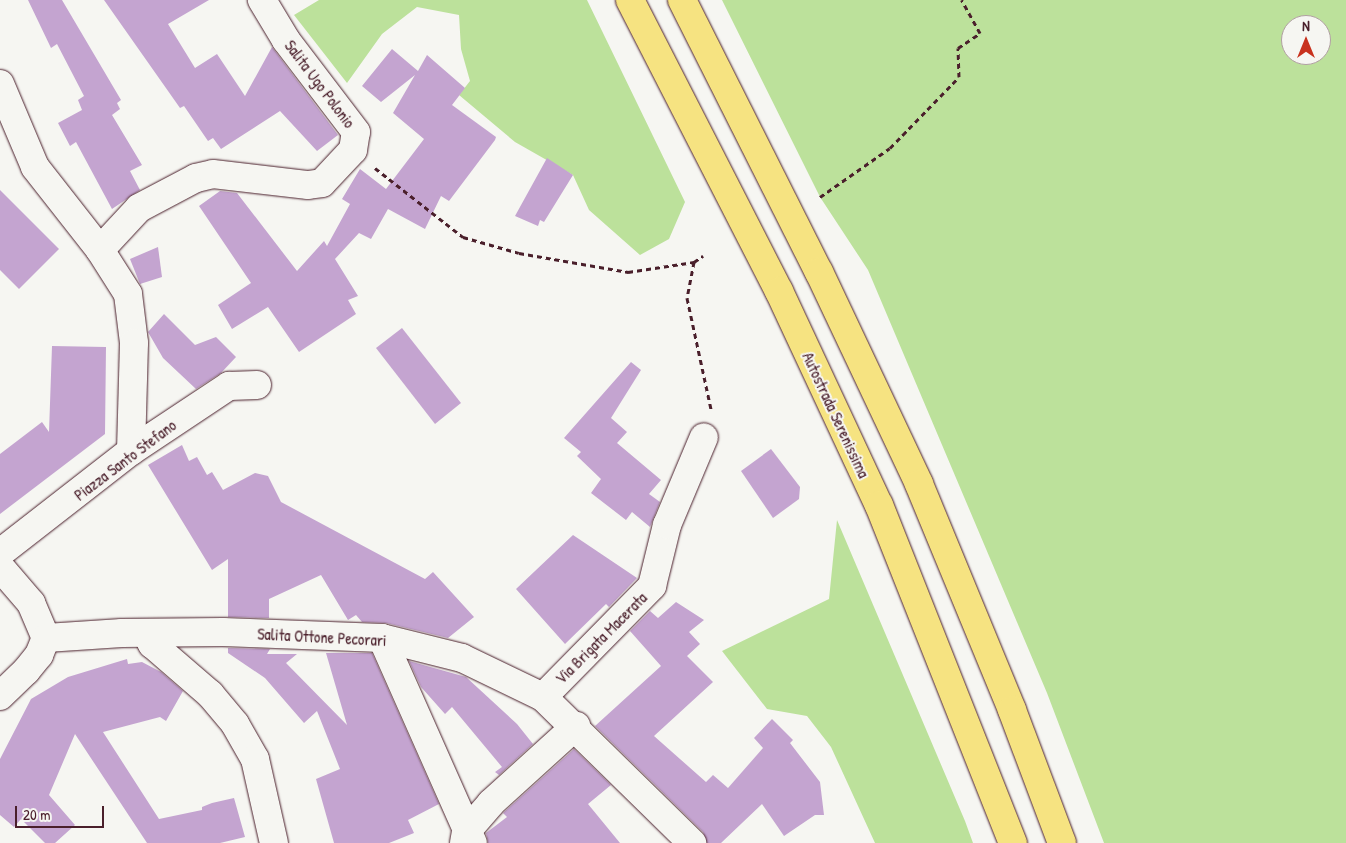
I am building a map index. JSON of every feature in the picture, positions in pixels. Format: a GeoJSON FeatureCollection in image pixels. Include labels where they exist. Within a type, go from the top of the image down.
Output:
{"type":"FeatureCollection","features":[{"type":"Feature","properties":{"kind":"highway","name":"Autostrada Serenissima"},"geometry":{"type":"LineString","coordinates":[[630,0],[778,291],[879,505],[1013,843]]}},
{"type":"Feature","properties":{"kind":"highway"},"geometry":{"type":"LineString","coordinates":[[682,0],[819,272],[919,484],[1012,710],[1062,843]]}},
{"type":"Feature","properties":{"kind":"street","name":"Salita Ugo Polonio"},"geometry":{"type":"LineString","coordinates":[[100,250],[139,208],[196,178],[213,174],[308,185],[322,183],[354,150],[356,132],[286,40],[262,0]]}},
{"type":"Feature","properties":{"kind":"street"},"geometry":{"type":"LineString","coordinates":[[0,84],[36,167],[100,250],[128,294],[134,343],[132,451]]}},
{"type":"Feature","properties":{"kind":"street","name":"Piazza Santo Stefano"},"geometry":{"type":"LineString","coordinates":[[0,553],[132,451],[229,386],[257,385]]}},
{"type":"Feature","properties":{"kind":"street","name":"Via Brigata Macerata"},"geometry":{"type":"LineString","coordinates":[[543,697],[652,586],[667,525],[704,436]]}},
{"type":"Feature","properties":{"kind":"street"},"geometry":{"type":"LineString","coordinates":[[0,567],[31,604],[46,638],[39,655],[26,671],[0,696]]}},
{"type":"Feature","properties":{"kind":"street"},"geometry":{"type":"LineString","coordinates":[[46,638],[134,633],[152,644],[210,694],[235,724],[255,759],[274,843]]}},
{"type":"Feature","properties":{"kind":"street","name":"Salita Ottone Pecorari"},"geometry":{"type":"LineString","coordinates":[[134,633],[382,638],[462,658],[543,697],[576,726],[692,843]]}},
{"type":"Feature","properties":{"kind":"street"},"geometry":{"type":"LineString","coordinates":[[382,638],[468,839]]}},
{"type":"Feature","properties":{"kind":"street"},"geometry":{"type":"LineString","coordinates":[[468,839],[491,803],[576,726]]}},
{"type":"Feature","properties":{"kind":"path"},"geometry":{"type":"LineString","coordinates":[[820,198],[890,148],[960,77],[958,48],[980,34],[962,0]]}},
{"type":"Feature","properties":{"kind":"path"},"geometry":{"type":"LineString","coordinates":[[354,150],[463,238],[518,253],[628,272],[694,262],[703,256]]}},
{"type":"Feature","properties":{"kind":"path"},"geometry":{"type":"LineString","coordinates":[[694,262],[687,298],[711,410],[704,436]]}},
{"type":"Feature","properties":{"kind":"green space"},"geometry":{"type":"Polygon","coordinates":[[[319,0],[587,0],[685,202],[669,239],[640,255],[589,210],[573,175],[515,142],[459,95],[470,81],[461,49],[459,15],[417,7],[382,34],[347,83],[294,15],[319,0]]]}},
{"type":"Feature","properties":{"kind":"green space"},"geometry":{"type":"Polygon","coordinates":[[[722,0],[1346,0],[1346,843],[1104,843],[1047,693],[868,270],[820,197],[722,0]]]}},
{"type":"Feature","properties":{"kind":"green space"},"geometry":{"type":"Polygon","coordinates":[[[837,520],[973,843],[875,843],[831,747],[807,716],[767,709],[722,651],[829,599],[837,520]]]}},
{"type":"Feature","properties":{"kind":"building"},"geometry":{"type":"Polygon","coordinates":[[[28,0],[62,0],[121,100],[117,103],[120,109],[112,115],[142,165],[130,171],[140,190],[112,209],[76,142],[70,146],[58,123],[82,110],[78,100],[84,96],[57,44],[51,48],[28,0]]]}},
{"type":"Feature","properties":{"kind":"building"},"geometry":{"type":"Polygon","coordinates":[[[104,0],[209,0],[168,24],[195,68],[217,54],[245,96],[272,47],[338,135],[317,151],[280,111],[221,149],[213,138],[208,141],[184,106],[180,108],[104,0]]]}},
{"type":"Feature","properties":{"kind":"building"},"geometry":{"type":"Polygon","coordinates":[[[392,49],[418,71],[427,55],[465,88],[452,105],[496,137],[495,140],[449,201],[441,196],[425,229],[388,209],[371,239],[359,233],[335,259],[358,296],[348,300],[356,314],[299,352],[268,307],[232,329],[218,305],[251,283],[199,206],[220,191],[237,193],[297,271],[324,241],[327,246],[350,204],[342,199],[360,169],[386,189],[424,139],[393,113],[415,75],[381,102],[362,86],[392,49]]]}},
{"type":"Feature","properties":{"kind":"building"},"geometry":{"type":"Polygon","coordinates":[[[547,158],[573,175],[544,222],[540,220],[538,226],[515,216],[547,158]]]}},
{"type":"Feature","properties":{"kind":"building"},"geometry":{"type":"Polygon","coordinates":[[[0,190],[59,249],[19,289],[0,270],[0,190]]]}},
{"type":"Feature","properties":{"kind":"building"},"geometry":{"type":"Polygon","coordinates":[[[158,247],[162,277],[140,284],[130,259],[158,247]]]}},
{"type":"Feature","properties":{"kind":"building"},"geometry":{"type":"Polygon","coordinates":[[[164,314],[195,345],[216,337],[236,357],[221,373],[196,389],[163,358],[148,332],[164,314]]]}},
{"type":"Feature","properties":{"kind":"building"},"geometry":{"type":"Polygon","coordinates":[[[402,328],[461,403],[435,424],[376,348],[402,328]]]}},
{"type":"Feature","properties":{"kind":"building"},"geometry":{"type":"Polygon","coordinates":[[[52,346],[106,347],[105,434],[0,514],[0,454],[42,422],[49,432],[52,346]]]}},
{"type":"Feature","properties":{"kind":"building"},"geometry":{"type":"Polygon","coordinates":[[[631,362],[641,370],[611,418],[627,432],[617,443],[661,480],[649,494],[660,502],[650,527],[632,512],[626,520],[591,493],[601,479],[577,456],[581,452],[564,438],[631,362]]]}},
{"type":"Feature","properties":{"kind":"building"},"geometry":{"type":"Polygon","coordinates":[[[182,445],[189,461],[197,457],[207,475],[212,472],[223,490],[255,473],[268,476],[281,502],[425,579],[433,572],[474,617],[448,638],[386,623],[362,622],[356,615],[348,620],[321,575],[269,599],[269,618],[228,617],[228,559],[212,570],[148,465],[182,445]]]}},
{"type":"Feature","properties":{"kind":"building"},"geometry":{"type":"Polygon","coordinates":[[[771,449],[800,487],[799,499],[773,518],[741,471],[771,449]]]}},
{"type":"Feature","properties":{"kind":"building"},"geometry":{"type":"Polygon","coordinates":[[[573,535],[637,578],[609,607],[606,604],[565,644],[516,589],[573,535]]]}},
{"type":"Feature","properties":{"kind":"building"},"geometry":{"type":"Polygon","coordinates":[[[676,602],[704,620],[689,632],[700,644],[687,656],[713,682],[654,736],[706,782],[713,775],[728,788],[763,748],[754,738],[772,719],[793,740],[790,743],[820,782],[824,815],[815,815],[784,836],[762,804],[721,843],[707,843],[703,832],[595,726],[661,666],[630,631],[650,611],[658,618],[676,602]]]}},
{"type":"Feature","properties":{"kind":"building"},"geometry":{"type":"Polygon","coordinates":[[[228,648],[270,649],[267,654],[297,654],[286,663],[347,725],[326,653],[372,653],[439,804],[408,820],[414,833],[389,843],[334,843],[316,779],[340,769],[317,711],[304,723],[265,678],[228,653],[228,648]]]}},
{"type":"Feature","properties":{"kind":"building"},"geometry":{"type":"Polygon","coordinates":[[[127,659],[128,664],[142,662],[161,672],[183,691],[166,721],[160,717],[103,732],[159,819],[202,810],[202,807],[212,803],[234,798],[245,837],[220,843],[147,843],[75,734],[49,795],[75,825],[55,843],[45,843],[21,819],[14,827],[0,815],[0,759],[31,699],[68,677],[127,659]]]}},
{"type":"Feature","properties":{"kind":"building"},"geometry":{"type":"Polygon","coordinates":[[[409,661],[466,677],[517,724],[533,744],[499,775],[495,772],[502,767],[452,707],[445,714],[421,687],[409,661]]]}},
{"type":"Feature","properties":{"kind":"building"},"geometry":{"type":"Polygon","coordinates":[[[574,749],[611,785],[588,804],[620,843],[488,843],[486,833],[507,817],[503,813],[574,749]]]}}]}
